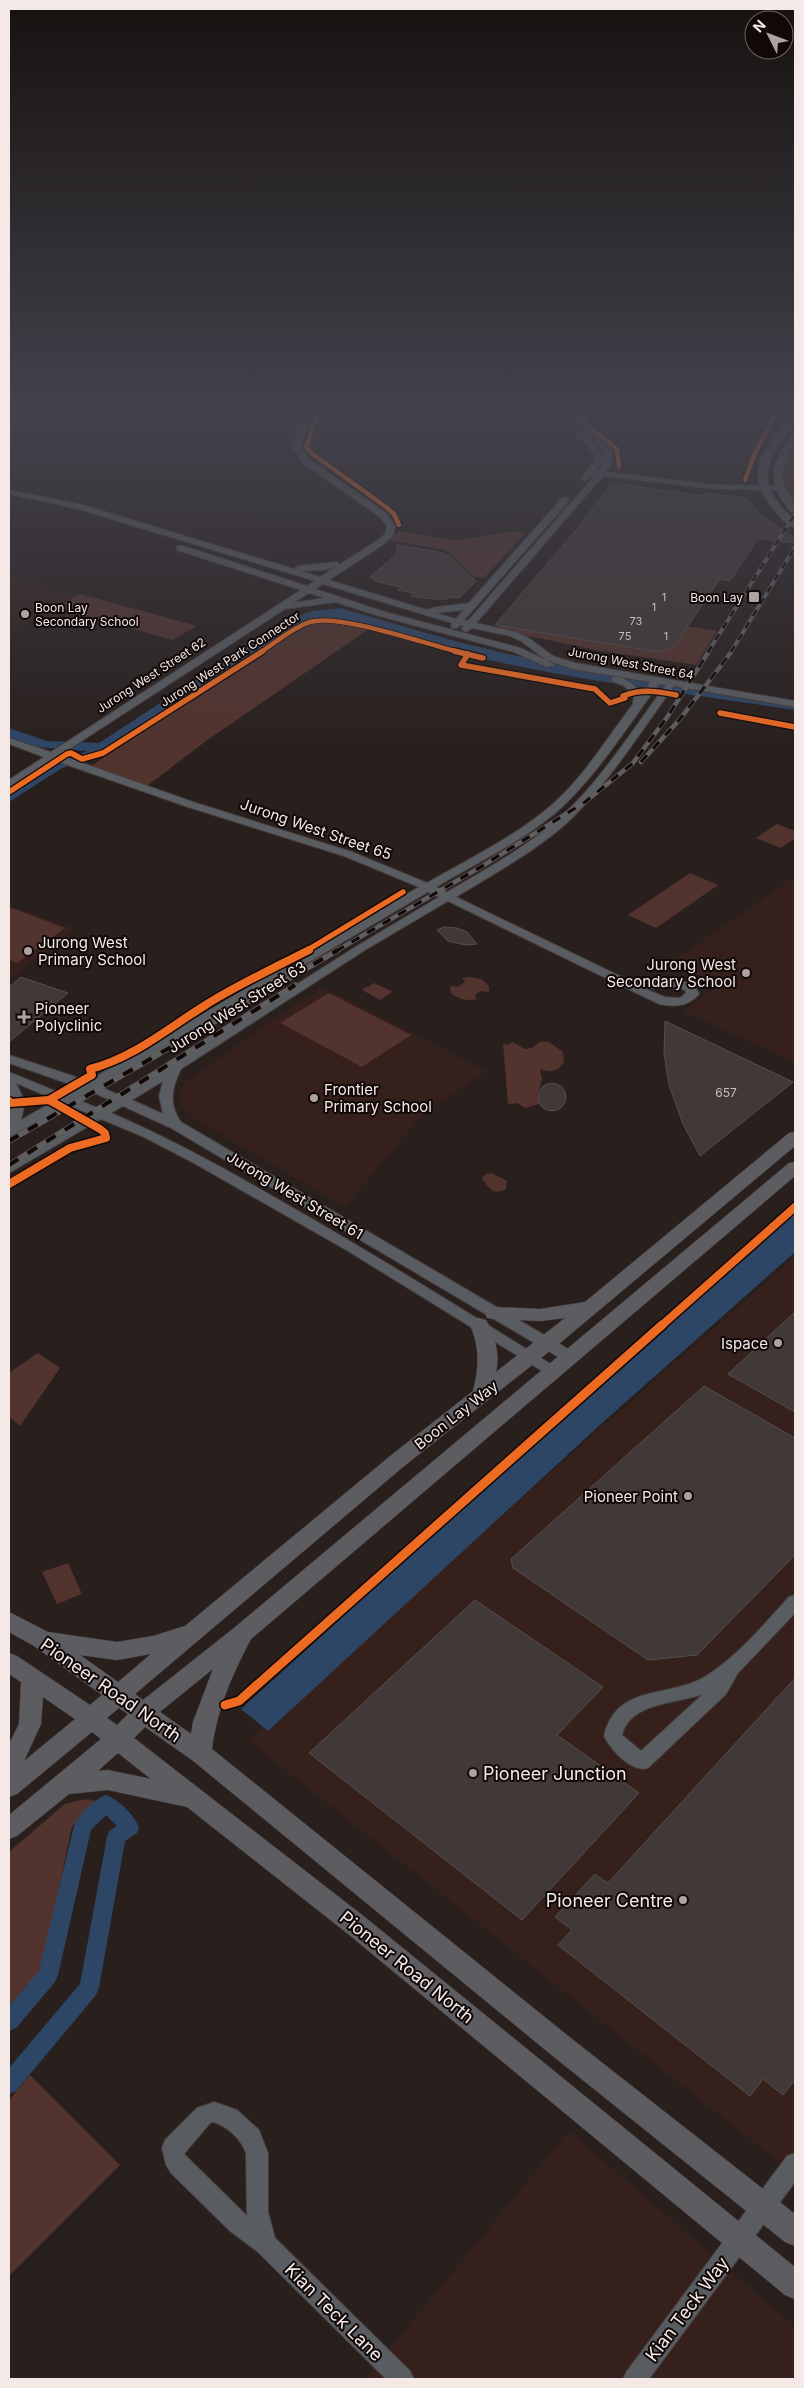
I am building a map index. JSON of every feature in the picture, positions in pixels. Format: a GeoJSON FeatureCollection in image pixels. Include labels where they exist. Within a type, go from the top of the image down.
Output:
{"type":"FeatureCollection","features":[{"type":"Feature","properties":{"kind":"main road","name":"Boon Lay Way"},"geometry":{"type":"LineString","coordinates":[[9,1787],[70,1738],[118,1695],[396,1462],[481,1396],[795,1137]]}},
{"type":"Feature","properties":{"kind":"main road","name":"Boon Lay Way"},"geometry":{"type":"LineString","coordinates":[[9,1829],[143,1714],[242,1634],[795,1167]]}},
{"type":"Feature","properties":{"kind":"main road"},"geometry":{"type":"LineString","coordinates":[[494,1312],[540,1315],[589,1307]]}},
{"type":"Feature","properties":{"kind":"main road"},"geometry":{"type":"LineString","coordinates":[[479,1325],[486,1339],[489,1353],[489,1365],[481,1396]]}},
{"type":"Feature","properties":{"kind":"main road","name":"Pioneer Road North"},"geometry":{"type":"LineString","coordinates":[[9,1621],[42,1640],[200,1753],[563,2048],[795,2232]]}},
{"type":"Feature","properties":{"kind":"main road"},"geometry":{"type":"LineString","coordinates":[[42,1640],[117,1651],[154,1645],[196,1630]]}},
{"type":"Feature","properties":{"kind":"main road"},"geometry":{"type":"LineString","coordinates":[[200,1753],[204,1722],[226,1666],[242,1634]]}},
{"type":"Feature","properties":{"kind":"main road","name":"Pioneer Road North"},"geometry":{"type":"LineString","coordinates":[[9,1662],[91,1718],[358,1926],[795,2285]]}},
{"type":"Feature","properties":{"kind":"main road"},"geometry":{"type":"LineString","coordinates":[[9,1768],[30,1724],[33,1678]]}},
{"type":"Feature","properties":{"kind":"main road"},"geometry":{"type":"LineString","coordinates":[[62,1785],[108,1780],[195,1798]]}},
{"type":"Feature","properties":{"kind":"street","name":"Jurong West Street 64"},"geometry":{"type":"LineString","coordinates":[[105,524],[352,604],[448,633],[516,650],[564,669],[615,679],[654,683]]}},
{"type":"Feature","properties":{"kind":"street","name":"Jurong West Street 64"},"geometry":{"type":"LineString","coordinates":[[136,524],[287,569],[406,607],[458,622],[513,634],[524,639],[550,658],[573,666],[795,710]]}},
{"type":"Feature","properties":{"kind":"street","name":"Jurong West Street 62"},"geometry":{"type":"LineString","coordinates":[[9,784],[45,754],[282,595],[373,540],[380,530],[378,524]]}},
{"type":"Feature","properties":{"kind":"street","name":"Jurong West Street 62"},"geometry":{"type":"LineString","coordinates":[[9,774],[45,754],[324,581],[381,542],[389,535],[390,524]]}},
{"type":"Feature","properties":{"kind":"street"},"geometry":{"type":"LineString","coordinates":[[448,633],[544,524]]}},
{"type":"Feature","properties":{"kind":"street"},"geometry":{"type":"LineString","coordinates":[[460,635],[486,609],[557,524]]}},
{"type":"Feature","properties":{"kind":"street"},"geometry":{"type":"LineString","coordinates":[[287,569],[318,568],[335,564]]}},
{"type":"Feature","properties":{"kind":"street"},"geometry":{"type":"LineString","coordinates":[[345,566],[343,579],[348,588]]}},
{"type":"Feature","properties":{"kind":"street"},"geometry":{"type":"LineString","coordinates":[[277,579],[283,584],[282,595]]}},
{"type":"Feature","properties":{"kind":"street"},"geometry":{"type":"LineString","coordinates":[[274,613],[314,601],[352,604]]}},
{"type":"Feature","properties":{"kind":"street"},"geometry":{"type":"LineString","coordinates":[[406,607],[435,611],[474,605]]}},
{"type":"Feature","properties":{"kind":"street"},"geometry":{"type":"LineString","coordinates":[[486,609],[486,621],[493,630]]}},
{"type":"Feature","properties":{"kind":"street"},"geometry":{"type":"LineString","coordinates":[[615,679],[639,695],[638,707]]}},
{"type":"Feature","properties":{"kind":"street","name":"Jurong West Street 63"},"geometry":{"type":"LineString","coordinates":[[11,1132],[527,829],[558,804],[580,782],[638,707],[654,683]]}},
{"type":"Feature","properties":{"kind":"street","name":"Jurong West Street 64"},"geometry":{"type":"LineString","coordinates":[[670,686],[795,704]]}},
{"type":"Feature","properties":{"kind":"street","name":"Jurong West Street 63"},"geometry":{"type":"LineString","coordinates":[[9,1169],[361,948],[448,897],[530,845],[569,815],[630,742],[670,686]]}},
{"type":"Feature","properties":{"kind":"street","name":"Jurong West Street 65"},"geometry":{"type":"LineString","coordinates":[[9,741],[192,805],[348,854],[448,897],[630,986]]}},
{"type":"Feature","properties":{"kind":"street","name":"Jurong West Street 61"},"geometry":{"type":"LineString","coordinates":[[9,1059],[122,1099],[176,1125],[570,1356]]}},
{"type":"Feature","properties":{"kind":"street"},"geometry":{"type":"LineString","coordinates":[[176,1125],[169,1116],[164,1102],[168,1085],[177,1065]]}},
{"type":"Feature","properties":{"kind":"street","name":"Jurong West Street 61"},"geometry":{"type":"LineString","coordinates":[[9,1076],[149,1134],[197,1159],[353,1248],[552,1372]]}},
{"type":"Feature","properties":{"kind":"street"},"geometry":{"type":"LineString","coordinates":[[9,1083],[18,1102],[11,1132]]}},
{"type":"Feature","properties":{"kind":"street"},"geometry":{"type":"LineString","coordinates":[[732,1668],[720,1689],[642,1762],[617,1743],[613,1736],[617,1720],[631,1708],[644,1702],[702,1688],[732,1668],[792,1610]]}},
{"type":"Feature","properties":{"kind":"street","name":"Kian Teck Lane"},"geometry":{"type":"LineString","coordinates":[[266,2244],[258,2212],[257,2153],[251,2138],[230,2117],[214,2112],[204,2115],[173,2148],[174,2157],[238,2223],[266,2244],[402,2379]]}},
{"type":"Feature","properties":{"kind":"street","name":"Kian Teck Way"},"geometry":{"type":"LineString","coordinates":[[635,2379],[765,2207],[795,2164]]}},
{"type":"Feature","properties":{"kind":"shaded area"},"geometry":{"type":"Polygon","coordinates":[[[399,531],[456,541],[513,531],[526,533],[484,578],[473,576],[446,550],[389,540],[399,531]]]}},
{"type":"Feature","properties":{"kind":"shaded area","name":"Boon Lay Secondary School"},"geometry":{"type":"Polygon","coordinates":[[[9,576],[75,595],[9,633],[9,576]]]}},
{"type":"Feature","properties":{"kind":"shaded area"},"geometry":{"type":"Polygon","coordinates":[[[80,594],[197,626],[172,640],[57,607],[80,594]]]}},
{"type":"Feature","properties":{"kind":"shaded area"},"geometry":{"type":"Polygon","coordinates":[[[331,619],[369,629],[206,741],[147,786],[91,766],[305,624],[331,619]]]}},
{"type":"Feature","properties":{"kind":"shaded area"},"geometry":{"type":"Polygon","coordinates":[[[499,625],[659,651],[672,647],[687,626],[717,631],[696,665],[601,651],[500,630],[499,625]]]}},
{"type":"Feature","properties":{"kind":"shaded area"},"geometry":{"type":"Polygon","coordinates":[[[777,824],[795,831],[795,838],[781,848],[756,838],[777,824]]]}},
{"type":"Feature","properties":{"kind":"shaded area"},"geometry":{"type":"Polygon","coordinates":[[[690,873],[718,885],[656,928],[628,915],[690,873]]]}},
{"type":"Feature","properties":{"kind":"shaded area","name":"Jurong West Secondary School"},"geometry":{"type":"Polygon","coordinates":[[[795,876],[795,1063],[683,1011],[720,984],[672,962],[795,876]]]}},
{"type":"Feature","properties":{"kind":"shaded area","name":"Jurong West Primary School"},"geometry":{"type":"Polygon","coordinates":[[[9,906],[75,929],[9,980],[9,906]]]}},
{"type":"Feature","properties":{"kind":"shaded area","name":"Jurong West Primary School"},"geometry":{"type":"Polygon","coordinates":[[[9,907],[65,928],[17,963],[9,960],[9,907]]]}},
{"type":"Feature","properties":{"kind":"shaded area"},"geometry":{"type":"Polygon","coordinates":[[[462,978],[481,979],[489,986],[489,992],[481,991],[475,995],[477,999],[470,1000],[460,999],[451,993],[450,986],[458,987],[465,982],[462,978]]]}},
{"type":"Feature","properties":{"kind":"shaded area"},"geometry":{"type":"Polygon","coordinates":[[[374,983],[392,992],[380,1000],[362,990],[374,983]]]}},
{"type":"Feature","properties":{"kind":"shaded area","name":"Frontier Primary School"},"geometry":{"type":"Polygon","coordinates":[[[324,988],[487,1071],[421,1116],[345,1207],[192,1117],[185,1111],[179,1101],[179,1089],[191,1078],[290,1008],[324,988]]]}},
{"type":"Feature","properties":{"kind":"shaded area"},"geometry":{"type":"Polygon","coordinates":[[[329,993],[411,1035],[362,1067],[280,1023],[329,993]]]}},
{"type":"Feature","properties":{"kind":"shaded area"},"geometry":{"type":"Polygon","coordinates":[[[512,1042],[525,1049],[532,1048],[540,1042],[549,1042],[563,1052],[564,1061],[560,1067],[551,1071],[540,1069],[542,1080],[537,1096],[542,1103],[525,1108],[517,1103],[508,1104],[503,1043],[508,1045],[512,1042]]]}},
{"type":"Feature","properties":{"kind":"shaded area"},"geometry":{"type":"Polygon","coordinates":[[[492,1173],[507,1181],[506,1189],[497,1192],[491,1190],[482,1178],[486,1174],[492,1173]]]}},
{"type":"Feature","properties":{"kind":"shaded area"},"geometry":{"type":"Polygon","coordinates":[[[795,1257],[795,2175],[248,1740],[795,1257]]]}},
{"type":"Feature","properties":{"kind":"shaded area"},"geometry":{"type":"Polygon","coordinates":[[[38,1353],[60,1368],[20,1426],[9,1417],[9,1373],[38,1353]]]}},
{"type":"Feature","properties":{"kind":"shaded area"},"geometry":{"type":"Polygon","coordinates":[[[68,1563],[82,1594],[57,1604],[42,1572],[68,1563]]]}},
{"type":"Feature","properties":{"kind":"shaded area"},"geometry":{"type":"Polygon","coordinates":[[[84,1799],[104,1802],[72,1826],[42,1972],[9,2010],[9,1852],[65,1804],[84,1799]]]}},
{"type":"Feature","properties":{"kind":"shaded area"},"geometry":{"type":"Polygon","coordinates":[[[30,2075],[120,2165],[9,2276],[9,2100],[30,2075]]]}},
{"type":"Feature","properties":{"kind":"shaded area"},"geometry":{"type":"Polygon","coordinates":[[[569,2131],[795,2327],[795,2379],[365,2379],[569,2131]]]}},
{"type":"Feature","properties":{"kind":"water"},"geometry":{"type":"Polygon","coordinates":[[[340,608],[451,640],[512,655],[617,673],[625,671],[795,703],[795,710],[603,682],[508,664],[414,641],[356,622],[326,618],[312,620],[298,626],[105,755],[62,768],[9,802],[9,794],[52,766],[87,751],[37,747],[9,737],[9,728],[47,741],[99,743],[286,621],[312,611],[340,608]]]}},
{"type":"Feature","properties":{"kind":"water"},"geometry":{"type":"Polygon","coordinates":[[[795,1212],[795,1252],[602,1423],[268,1731],[241,1709],[696,1297],[795,1212]]]}},
{"type":"Feature","properties":{"kind":"building"},"geometry":{"type":"Polygon","coordinates":[[[580,524],[774,524],[795,538],[795,543],[758,538],[730,581],[720,579],[674,646],[659,652],[495,625],[580,524]]]}},
{"type":"Feature","properties":{"kind":"building"},"geometry":{"type":"Polygon","coordinates":[[[397,545],[443,553],[446,556],[450,556],[476,581],[459,598],[432,599],[411,596],[414,593],[398,590],[401,587],[378,582],[370,577],[397,554],[397,545]]]}},
{"type":"Feature","properties":{"kind":"building"},"geometry":{"type":"Polygon","coordinates":[[[444,927],[457,928],[467,932],[477,944],[465,945],[448,941],[437,930],[444,927]]]}},
{"type":"Feature","properties":{"kind":"building","name":"Pioneer Polyclinic"},"geometry":{"type":"Polygon","coordinates":[[[21,977],[68,993],[9,1042],[9,987],[21,977]]]}},
{"type":"Feature","properties":{"kind":"building"},"geometry":{"type":"Polygon","coordinates":[[[665,1021],[793,1082],[700,1156],[683,1124],[669,1085],[664,1053],[665,1021]]]}},
{"type":"Feature","properties":{"kind":"building"},"geometry":{"type":"Polygon","coordinates":[[[552,1083],[562,1087],[566,1097],[562,1107],[552,1111],[542,1107],[538,1097],[542,1087],[552,1083]]]}},
{"type":"Feature","properties":{"kind":"building","name":"Ispace"},"geometry":{"type":"Polygon","coordinates":[[[795,1312],[795,1412],[728,1374],[795,1312]]]}},
{"type":"Feature","properties":{"kind":"building","name":"Pioneer Point"},"geometry":{"type":"Polygon","coordinates":[[[704,1386],[795,1438],[795,1555],[697,1655],[648,1660],[513,1568],[511,1559],[704,1386]]]}},
{"type":"Feature","properties":{"kind":"building","name":"Pioneer Junction"},"geometry":{"type":"Polygon","coordinates":[[[475,1600],[603,1687],[557,1735],[639,1793],[522,1920],[309,1753],[475,1600]]]}},
{"type":"Feature","properties":{"kind":"building","name":"Pioneer Centre"},"geometry":{"type":"Polygon","coordinates":[[[795,1678],[795,2080],[783,2095],[763,2079],[750,2096],[558,1945],[572,1930],[555,1917],[595,1874],[608,1883],[795,1678]]]}},
{"type":"Feature","properties":{"kind":"waterway"},"geometry":{"type":"LineString","coordinates":[[9,2021],[48,1975],[83,1826],[106,1803],[130,1827],[116,1837],[89,1988],[9,2084]]}},
{"type":"Feature","properties":{"kind":"railway"},"geometry":{"type":"LineString","coordinates":[[708,652],[788,524]]}},
{"type":"Feature","properties":{"kind":"railway"},"geometry":{"type":"LineString","coordinates":[[731,652],[795,547]]}},
{"type":"Feature","properties":{"kind":"railway"},"geometry":{"type":"LineString","coordinates":[[336,951],[484,865],[585,802],[633,763],[668,716],[709,651]]}},
{"type":"Feature","properties":{"kind":"railway"},"geometry":{"type":"LineString","coordinates":[[641,762],[680,719],[732,651]]}},
{"type":"Feature","properties":{"kind":"railway"},"geometry":{"type":"LineString","coordinates":[[9,1141],[338,950]]}},
{"type":"Feature","properties":{"kind":"railway"},"geometry":{"type":"LineString","coordinates":[[9,1165],[295,985]]}},
{"type":"Feature","properties":{"kind":"cycle path","name":"Jurong West Park Connector"},"geometry":{"type":"LineString","coordinates":[[9,792],[67,754],[71,753],[82,759],[103,753],[308,622],[338,620],[483,658]]}},
{"type":"Feature","properties":{"kind":"cycle path"},"geometry":{"type":"LineString","coordinates":[[468,654],[463,659],[461,665],[595,689],[610,703],[625,698],[623,696],[630,693],[643,691],[656,691],[676,695]]}},
{"type":"Feature","properties":{"kind":"cycle path"},"geometry":{"type":"LineString","coordinates":[[720,713],[795,727]]}},
{"type":"Feature","properties":{"kind":"cycle path"},"geometry":{"type":"LineString","coordinates":[[49,1100],[92,1075],[90,1069],[110,1064],[142,1047],[205,1005],[327,940],[403,892]]}},
{"type":"Feature","properties":{"kind":"cycle path"},"geometry":{"type":"LineString","coordinates":[[9,1101],[10,1103],[49,1100],[100,1129],[105,1133],[106,1138],[70,1148],[9,1184]]}},
{"type":"Feature","properties":{"kind":"cycle path"},"geometry":{"type":"LineString","coordinates":[[225,1705],[239,1701],[795,1207]]}},
{"type":"Feature","properties":{"kind":"place","name":"Boon Lay"},"geometry":{"type":"Point","coordinates":[754,597]}},
{"type":"Feature","properties":{"kind":"place","name":"Boon Lay Secondary School"},"geometry":{"type":"Point","coordinates":[25,614]}},
{"type":"Feature","properties":{"kind":"place","name":"Jurong West Primary School"},"geometry":{"type":"Point","coordinates":[28,951]}},
{"type":"Feature","properties":{"kind":"place","name":"Jurong West Secondary School"},"geometry":{"type":"Point","coordinates":[746,973]}},
{"type":"Feature","properties":{"kind":"place","name":"Pioneer Polyclinic"},"geometry":{"type":"Point","coordinates":[24,1017]}},
{"type":"Feature","properties":{"kind":"place","name":"Frontier Primary School"},"geometry":{"type":"Point","coordinates":[314,1098]}},
{"type":"Feature","properties":{"kind":"place","name":"Ispace"},"geometry":{"type":"Point","coordinates":[778,1343]}},
{"type":"Feature","properties":{"kind":"place","name":"Pioneer Point"},"geometry":{"type":"Point","coordinates":[688,1496]}},
{"type":"Feature","properties":{"kind":"place","name":"Pioneer Junction"},"geometry":{"type":"Point","coordinates":[473,1773]}},
{"type":"Feature","properties":{"kind":"place","name":"Pioneer Centre"},"geometry":{"type":"Point","coordinates":[683,1900]}}]}
